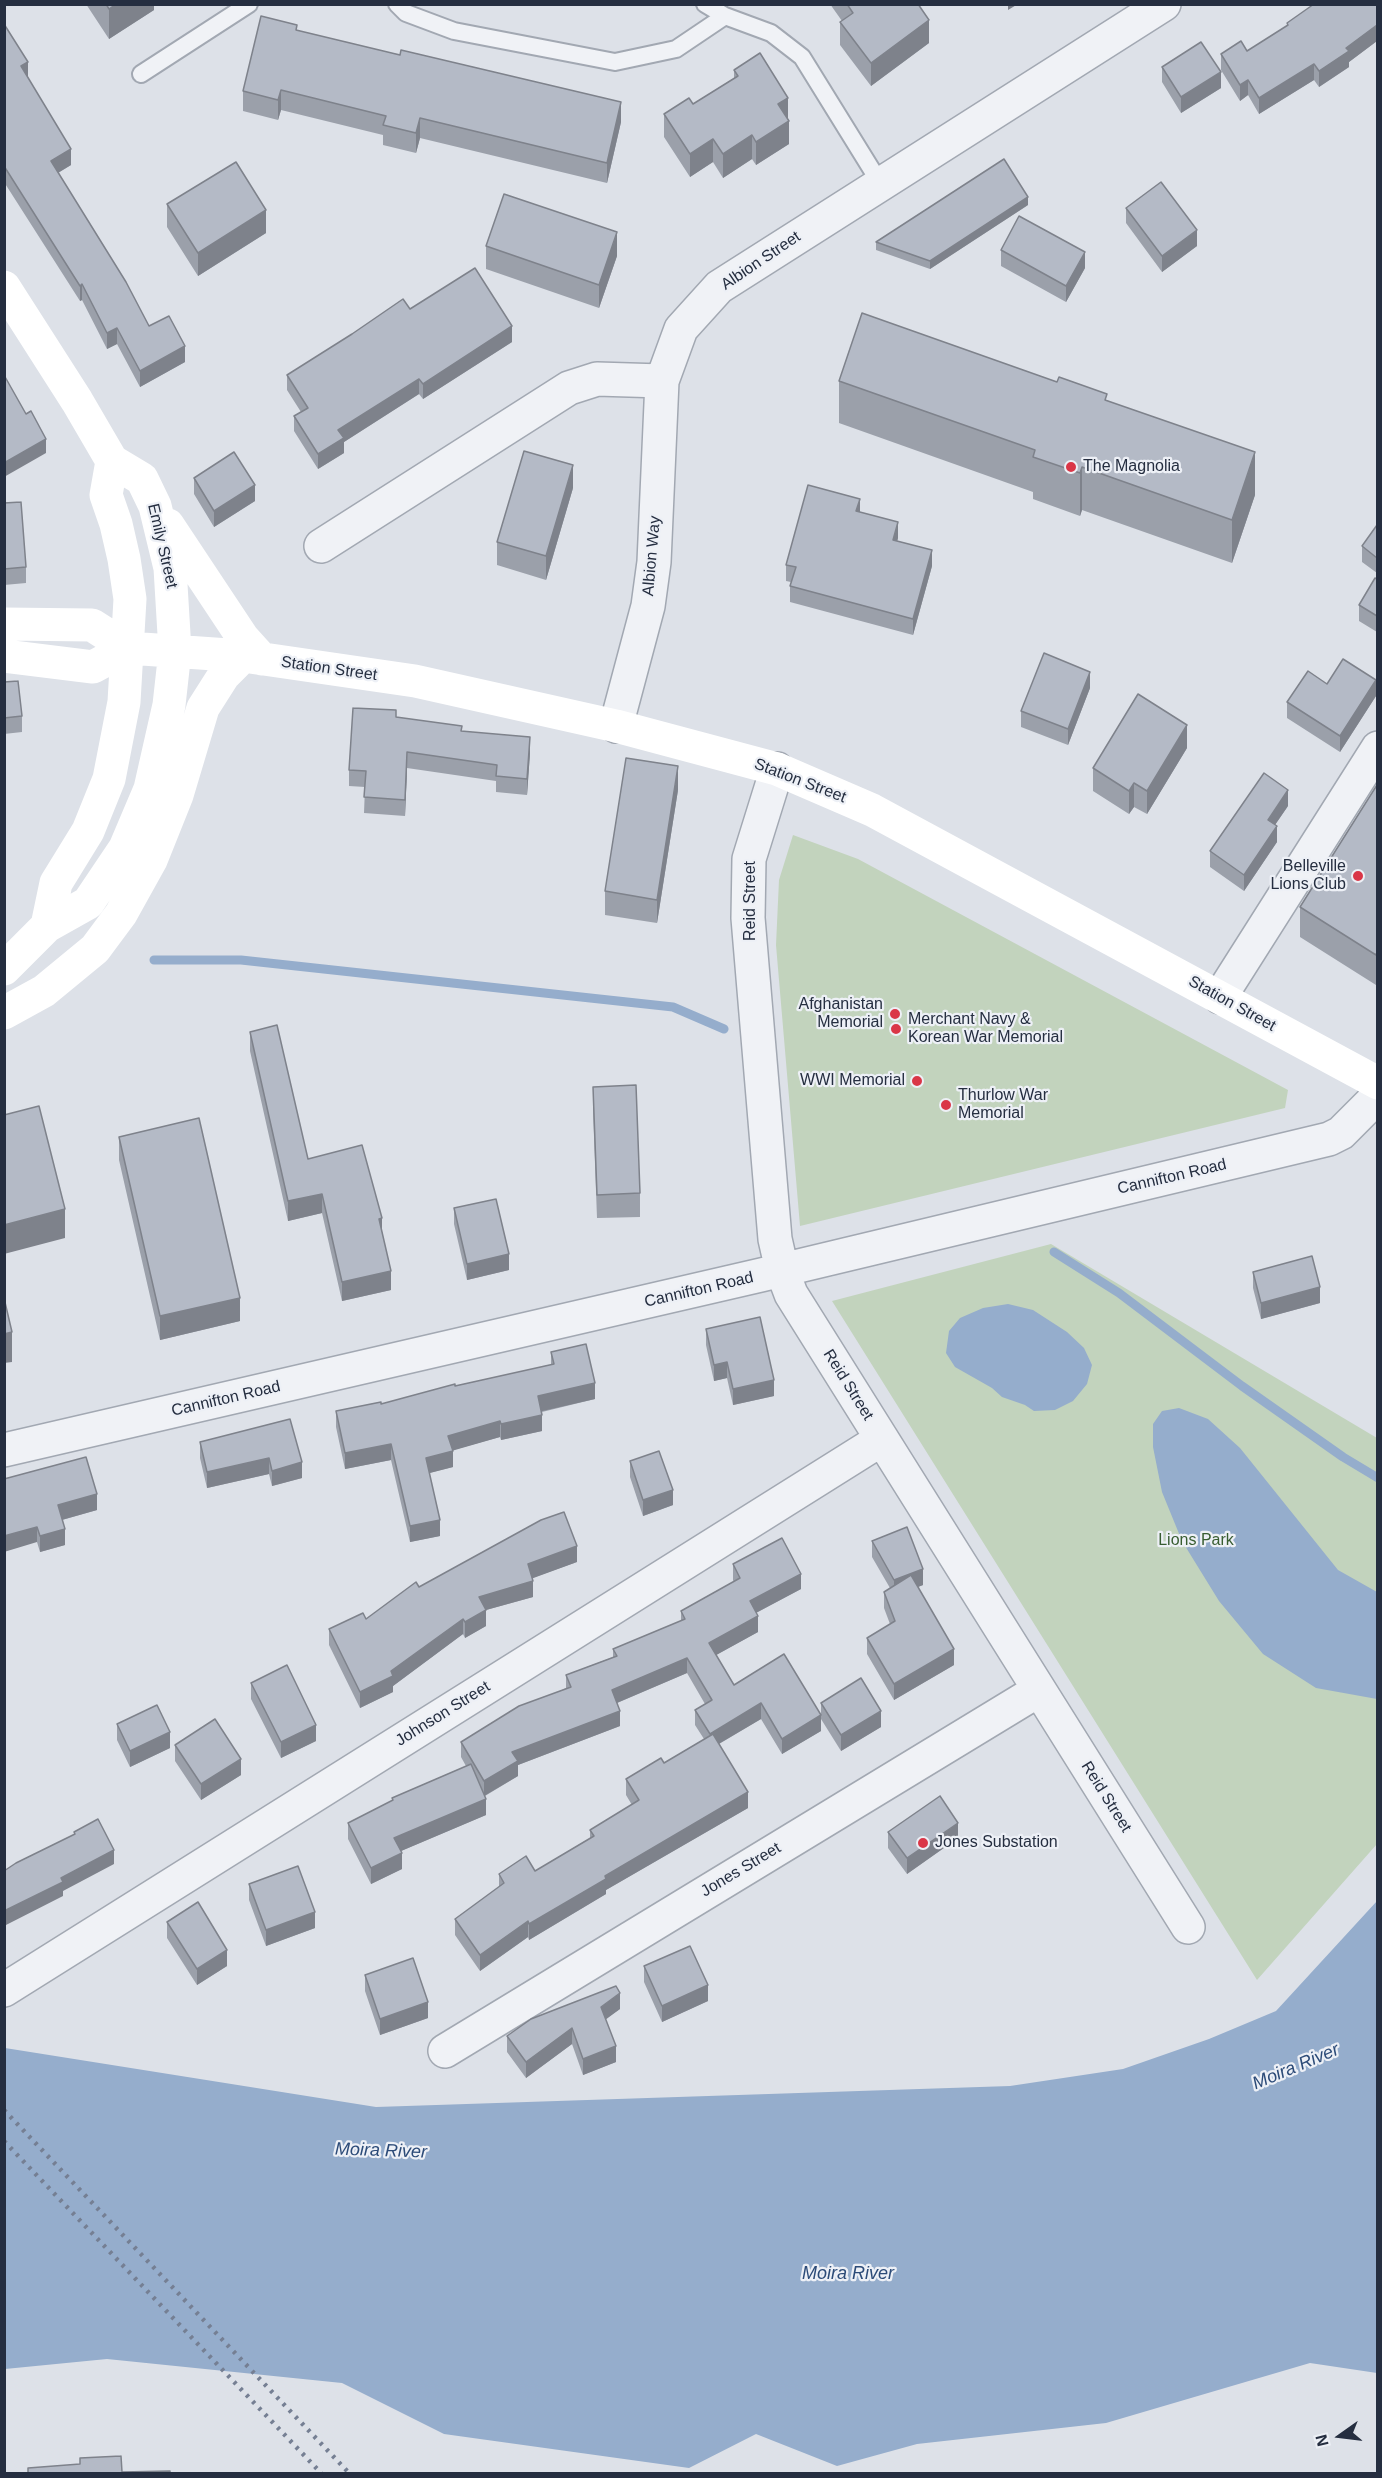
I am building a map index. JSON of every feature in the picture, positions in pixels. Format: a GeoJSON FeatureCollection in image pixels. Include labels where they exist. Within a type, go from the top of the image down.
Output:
{"type":"FeatureCollection","features":[{"type":"Feature","properties":{"kind":"main road","name":"Emily Street"},"geometry":{"type":"LineString","coordinates":[[4,287],[77,401],[112,461],[142,479],[155,506],[170,568],[175,651],[169,705],[150,789],[125,848],[88,903],[47,926],[4,969]]}},
{"type":"Feature","properties":{"kind":"main road"},"geometry":{"type":"LineString","coordinates":[[47,926],[56,883],[88,831],[109,779],[124,702],[130,599],[116,524],[106,495],[112,461]]}},
{"type":"Feature","properties":{"kind":"main road"},"geometry":{"type":"LineString","coordinates":[[4,1013],[44,991],[94,949],[121,914],[151,860],[177,795],[203,708],[224,675],[252,658],[243,638],[155,506]]}},
{"type":"Feature","properties":{"kind":"main road","name":"Station Street"},"geometry":{"type":"LineString","coordinates":[[4,624],[92,625],[128,648],[252,658],[416,681],[615,726],[777,769],[882,815],[1377,1083]]}},
{"type":"Feature","properties":{"kind":"main road"},"geometry":{"type":"LineString","coordinates":[[4,656],[93,667],[128,648]]}},
{"type":"Feature","properties":{"kind":"street","name":"Albion Street"},"geometry":{"type":"LineString","coordinates":[[662,381],[681,329],[719,287],[1164,4]]}},
{"type":"Feature","properties":{"kind":"street"},"geometry":{"type":"LineString","coordinates":[[321,546],[569,388],[597,380],[662,381]]}},
{"type":"Feature","properties":{"kind":"street","name":"Albion Way"},"geometry":{"type":"LineString","coordinates":[[615,726],[648,606],[654,562],[662,381]]}},
{"type":"Feature","properties":{"kind":"street"},"geometry":{"type":"LineString","coordinates":[[1220,997],[1377,748]]}},
{"type":"Feature","properties":{"kind":"street","name":"Reid Street"},"geometry":{"type":"LineString","coordinates":[[777,769],[749,859],[748,918],[775,1239],[782,1270],[791,1294],[1188,1927]]}},
{"type":"Feature","properties":{"kind":"street","name":"Cannifton Road"},"geometry":{"type":"LineString","coordinates":[[4,1450],[782,1270],[1329,1139],[1341,1133],[1377,1096]]}},
{"type":"Feature","properties":{"kind":"street","name":"Johnson Street"},"geometry":{"type":"LineString","coordinates":[[4,1989],[882,1439]]}},
{"type":"Feature","properties":{"kind":"street","name":"Jones Street"},"geometry":{"type":"LineString","coordinates":[[445,2051],[1039,1690]]}},
{"type":"Feature","properties":{"kind":"lane"},"geometry":{"type":"LineString","coordinates":[[141,74],[249,4]]}},
{"type":"Feature","properties":{"kind":"lane"},"geometry":{"type":"LineString","coordinates":[[397,4],[406,13],[453,31],[615,62],[676,49],[726,16]]}},
{"type":"Feature","properties":{"kind":"lane"},"geometry":{"type":"LineString","coordinates":[[705,4],[726,16],[771,33],[802,57],[880,183]]}},
{"type":"Feature","properties":{"kind":"green space"},"geometry":{"type":"Polygon","coordinates":[[[793,835],[858,859],[1288,1090],[1285,1108],[800,1226],[776,945],[779,880],[793,835]]]}},
{"type":"Feature","properties":{"kind":"green space","name":"Lions Park"},"geometry":{"type":"Polygon","coordinates":[[[1051,1244],[1377,1438],[1377,1844],[1257,1980],[832,1301],[1051,1244]]]}},
{"type":"Feature","properties":{"kind":"water"},"geometry":{"type":"Polygon","coordinates":[[[1008,1304],[1033,1310],[1067,1332],[1084,1348],[1092,1365],[1087,1384],[1073,1401],[1055,1410],[1034,1411],[1025,1405],[1002,1397],[992,1388],[955,1367],[946,1353],[949,1331],[960,1318],[983,1308],[1008,1304]]]}},
{"type":"Feature","properties":{"kind":"water"},"geometry":{"type":"Polygon","coordinates":[[[1179,1408],[1208,1419],[1240,1448],[1338,1570],[1377,1592],[1377,1699],[1316,1688],[1263,1654],[1219,1601],[1182,1541],[1162,1492],[1153,1447],[1153,1424],[1162,1411],[1179,1408]]]}},
{"type":"Feature","properties":{"kind":"water","name":"Moira River"},"geometry":{"type":"Polygon","coordinates":[[[1377,1901],[1377,2373],[1310,2363],[1106,2423],[917,2444],[837,2466],[756,2434],[689,2468],[444,2434],[342,2383],[107,2359],[5,2369],[5,2048],[376,2107],[1010,2086],[1123,2069],[1209,2039],[1276,2011],[1377,1901]]]}},
{"type":"Feature","properties":{"kind":"building"},"geometry":{"type":"Polygon","coordinates":[[[106,4],[116,4],[109,9],[106,4]]]}},
{"type":"Feature","properties":{"kind":"building"},"geometry":{"type":"Polygon","coordinates":[[[847,4],[918,4],[929,20],[871,63],[840,22],[853,13],[847,4]]]}},
{"type":"Feature","properties":{"kind":"building"},"geometry":{"type":"Polygon","coordinates":[[[1314,4],[1377,4],[1377,25],[1346,48],[1349,51],[1319,71],[1314,64],[1259,98],[1248,80],[1240,85],[1221,54],[1241,41],[1247,51],[1288,25],[1287,23],[1314,4]]]}},
{"type":"Feature","properties":{"kind":"building"},"geometry":{"type":"Polygon","coordinates":[[[261,16],[297,25],[296,30],[400,55],[401,50],[621,102],[607,163],[420,118],[416,133],[383,125],[386,116],[281,90],[278,100],[243,91],[261,16]]]}},
{"type":"Feature","properties":{"kind":"building"},"geometry":{"type":"Polygon","coordinates":[[[4,24],[28,62],[21,66],[71,149],[51,161],[126,282],[149,326],[169,316],[185,346],[140,371],[117,328],[107,333],[82,284],[80,286],[4,166],[4,24]]]}},
{"type":"Feature","properties":{"kind":"building"},"geometry":{"type":"Polygon","coordinates":[[[1201,42],[1221,72],[1181,97],[1162,67],[1201,42]]]}},
{"type":"Feature","properties":{"kind":"building"},"geometry":{"type":"Polygon","coordinates":[[[760,53],[788,98],[778,104],[789,121],[756,142],[752,135],[723,154],[713,139],[690,154],[664,114],[689,98],[693,104],[738,76],[734,70],[760,53]]]}},
{"type":"Feature","properties":{"kind":"building"},"geometry":{"type":"Polygon","coordinates":[[[1004,159],[1028,197],[930,261],[876,242],[1004,159]]]}},
{"type":"Feature","properties":{"kind":"building"},"geometry":{"type":"Polygon","coordinates":[[[236,162],[266,210],[198,253],[167,204],[236,162]]]}},
{"type":"Feature","properties":{"kind":"building"},"geometry":{"type":"Polygon","coordinates":[[[1161,182],[1197,230],[1162,256],[1126,208],[1161,182]]]}},
{"type":"Feature","properties":{"kind":"building"},"geometry":{"type":"Polygon","coordinates":[[[504,194],[617,232],[599,285],[486,246],[504,194]]]}},
{"type":"Feature","properties":{"kind":"building"},"geometry":{"type":"Polygon","coordinates":[[[1019,216],[1085,252],[1066,286],[1001,250],[1019,216]]]}},
{"type":"Feature","properties":{"kind":"building"},"geometry":{"type":"Polygon","coordinates":[[[475,268],[512,326],[423,384],[419,379],[338,430],[344,438],[318,454],[294,416],[308,408],[287,375],[403,299],[410,309],[475,268]]]}},
{"type":"Feature","properties":{"kind":"building"},"geometry":{"type":"Polygon","coordinates":[[[862,313],[1057,382],[1059,377],[1107,394],[1105,400],[1255,452],[1232,520],[1082,467],[1080,473],[1033,457],[1035,450],[839,381],[862,313]]]}},
{"type":"Feature","properties":{"kind":"building"},"geometry":{"type":"Polygon","coordinates":[[[4,375],[26,414],[31,411],[46,439],[4,463],[4,375]]]}},
{"type":"Feature","properties":{"kind":"building"},"geometry":{"type":"Polygon","coordinates":[[[524,451],[573,465],[546,556],[497,542],[524,451]]]}},
{"type":"Feature","properties":{"kind":"building"},"geometry":{"type":"Polygon","coordinates":[[[234,452],[255,485],[214,511],[194,478],[234,452]]]}},
{"type":"Feature","properties":{"kind":"building"},"geometry":{"type":"Polygon","coordinates":[[[808,485],[860,499],[856,511],[898,522],[893,540],[932,550],[913,619],[790,586],[796,567],[786,565],[808,485]]]}},
{"type":"Feature","properties":{"kind":"building"},"geometry":{"type":"Polygon","coordinates":[[[21,502],[26,567],[4,569],[4,503],[21,502]]]}},
{"type":"Feature","properties":{"kind":"building"},"geometry":{"type":"Polygon","coordinates":[[[1377,525],[1377,558],[1362,546],[1377,525]]]}},
{"type":"Feature","properties":{"kind":"building"},"geometry":{"type":"Polygon","coordinates":[[[1375,578],[1377,579],[1377,616],[1359,605],[1375,578]]]}},
{"type":"Feature","properties":{"kind":"building"},"geometry":{"type":"Polygon","coordinates":[[[1044,653],[1090,672],[1068,729],[1021,711],[1044,653]]]}},
{"type":"Feature","properties":{"kind":"building"},"geometry":{"type":"Polygon","coordinates":[[[1343,659],[1376,680],[1340,736],[1287,702],[1308,671],[1327,684],[1343,659]]]}},
{"type":"Feature","properties":{"kind":"building"},"geometry":{"type":"Polygon","coordinates":[[[18,681],[22,716],[4,718],[4,682],[18,681]]]}},
{"type":"Feature","properties":{"kind":"building"},"geometry":{"type":"Polygon","coordinates":[[[1138,694],[1187,725],[1147,791],[1134,783],[1129,791],[1093,768],[1138,694]]]}},
{"type":"Feature","properties":{"kind":"building"},"geometry":{"type":"Polygon","coordinates":[[[353,708],[396,710],[396,717],[462,726],[461,731],[530,737],[527,779],[496,776],[497,765],[407,752],[405,800],[364,797],[366,771],[349,770],[353,708]]]}},
{"type":"Feature","properties":{"kind":"building"},"geometry":{"type":"Polygon","coordinates":[[[626,758],[678,766],[657,900],[605,891],[626,758]]]}},
{"type":"Feature","properties":{"kind":"building"},"geometry":{"type":"Polygon","coordinates":[[[1264,773],[1288,790],[1268,820],[1277,826],[1244,875],[1210,851],[1264,773]]]}},
{"type":"Feature","properties":{"kind":"building","name":"Belleville Lions Club"},"geometry":{"type":"Polygon","coordinates":[[[1377,785],[1377,952],[1376,955],[1300,907],[1377,785]]]}},
{"type":"Feature","properties":{"kind":"building"},"geometry":{"type":"Polygon","coordinates":[[[277,1025],[308,1159],[362,1145],[382,1218],[379,1219],[391,1271],[342,1282],[322,1194],[288,1201],[250,1032],[277,1025]]]}},
{"type":"Feature","properties":{"kind":"building"},"geometry":{"type":"Polygon","coordinates":[[[636,1085],[640,1193],[597,1195],[593,1087],[636,1085]]]}},
{"type":"Feature","properties":{"kind":"building"},"geometry":{"type":"Polygon","coordinates":[[[39,1106],[65,1209],[4,1225],[4,1115],[39,1106]]]}},
{"type":"Feature","properties":{"kind":"building"},"geometry":{"type":"Polygon","coordinates":[[[199,1118],[240,1298],[160,1316],[119,1137],[199,1118]]]}},
{"type":"Feature","properties":{"kind":"building"},"geometry":{"type":"Polygon","coordinates":[[[496,1199],[509,1254],[467,1264],[454,1208],[496,1199]]]}},
{"type":"Feature","properties":{"kind":"building"},"geometry":{"type":"Polygon","coordinates":[[[1312,1256],[1320,1287],[1261,1303],[1253,1272],[1312,1256]]]}},
{"type":"Feature","properties":{"kind":"building"},"geometry":{"type":"Polygon","coordinates":[[[4,1298],[12,1332],[4,1334],[4,1298]]]}},
{"type":"Feature","properties":{"kind":"building"},"geometry":{"type":"Polygon","coordinates":[[[760,1317],[774,1380],[733,1389],[727,1362],[714,1365],[706,1329],[760,1317]]]}},
{"type":"Feature","properties":{"kind":"building"},"geometry":{"type":"Polygon","coordinates":[[[586,1344],[595,1383],[538,1396],[542,1415],[501,1424],[500,1421],[448,1436],[453,1451],[426,1458],[440,1520],[410,1526],[391,1444],[345,1453],[336,1411],[381,1402],[381,1404],[455,1384],[455,1386],[554,1364],[551,1352],[586,1344]]]}},
{"type":"Feature","properties":{"kind":"building"},"geometry":{"type":"Polygon","coordinates":[[[290,1419],[302,1462],[272,1471],[269,1458],[207,1472],[200,1442],[290,1419]]]}},
{"type":"Feature","properties":{"kind":"building"},"geometry":{"type":"Polygon","coordinates":[[[659,1451],[673,1490],[643,1500],[630,1461],[659,1451]]]}},
{"type":"Feature","properties":{"kind":"building"},"geometry":{"type":"Polygon","coordinates":[[[86,1457],[97,1494],[58,1505],[65,1529],[40,1536],[37,1527],[4,1536],[4,1479],[86,1457]]]}},
{"type":"Feature","properties":{"kind":"building"},"geometry":{"type":"Polygon","coordinates":[[[564,1512],[577,1546],[528,1564],[533,1581],[479,1597],[486,1610],[465,1622],[463,1619],[391,1671],[393,1676],[360,1692],[329,1629],[363,1613],[366,1619],[416,1582],[419,1587],[541,1520],[564,1512]]]}},
{"type":"Feature","properties":{"kind":"building"},"geometry":{"type":"Polygon","coordinates":[[[907,1527],[923,1569],[894,1580],[872,1541],[907,1527]]]}},
{"type":"Feature","properties":{"kind":"building"},"geometry":{"type":"Polygon","coordinates":[[[782,1538],[801,1574],[750,1601],[758,1616],[709,1643],[734,1685],[784,1654],[821,1715],[782,1739],[761,1703],[710,1734],[695,1710],[712,1700],[687,1658],[612,1690],[620,1711],[512,1752],[518,1761],[484,1781],[461,1742],[519,1706],[571,1687],[566,1675],[617,1656],[613,1649],[685,1619],[681,1611],[740,1578],[733,1564],[782,1538]]]}},
{"type":"Feature","properties":{"kind":"building"},"geometry":{"type":"Polygon","coordinates":[[[911,1575],[954,1649],[894,1684],[867,1638],[895,1621],[884,1592],[911,1575]]]}},
{"type":"Feature","properties":{"kind":"building"},"geometry":{"type":"Polygon","coordinates":[[[287,1665],[316,1725],[281,1742],[251,1683],[287,1665]]]}},
{"type":"Feature","properties":{"kind":"building"},"geometry":{"type":"Polygon","coordinates":[[[861,1678],[881,1711],[841,1735],[821,1703],[861,1678]]]}},
{"type":"Feature","properties":{"kind":"building"},"geometry":{"type":"Polygon","coordinates":[[[157,1705],[170,1732],[130,1751],[117,1724],[157,1705]]]}},
{"type":"Feature","properties":{"kind":"building"},"geometry":{"type":"Polygon","coordinates":[[[215,1719],[241,1759],[201,1784],[175,1745],[215,1719]]]}},
{"type":"Feature","properties":{"kind":"building"},"geometry":{"type":"Polygon","coordinates":[[[713,1734],[748,1792],[605,1876],[606,1879],[529,1924],[528,1921],[480,1955],[455,1919],[504,1883],[499,1874],[526,1856],[535,1871],[594,1836],[590,1830],[639,1800],[626,1779],[661,1758],[664,1763],[713,1734]]]}},
{"type":"Feature","properties":{"kind":"building"},"geometry":{"type":"Polygon","coordinates":[[[471,1764],[486,1799],[394,1838],[402,1853],[371,1868],[348,1823],[393,1800],[392,1798],[471,1764]]]}},
{"type":"Feature","properties":{"kind":"building"},"geometry":{"type":"Polygon","coordinates":[[[940,1796],[958,1823],[907,1858],[888,1832],[940,1796]]]}},
{"type":"Feature","properties":{"kind":"building"},"geometry":{"type":"Polygon","coordinates":[[[98,1819],[114,1850],[61,1878],[63,1882],[4,1911],[4,1871],[75,1834],[74,1832],[98,1819]]]}},
{"type":"Feature","properties":{"kind":"building"},"geometry":{"type":"Polygon","coordinates":[[[298,1866],[315,1912],[266,1930],[249,1884],[298,1866]]]}},
{"type":"Feature","properties":{"kind":"building"},"geometry":{"type":"Polygon","coordinates":[[[198,1902],[227,1950],[197,1969],[167,1922],[198,1902]]]}},
{"type":"Feature","properties":{"kind":"building"},"geometry":{"type":"Polygon","coordinates":[[[690,1946],[708,1985],[662,2006],[644,1966],[690,1946]]]}},
{"type":"Feature","properties":{"kind":"building"},"geometry":{"type":"Polygon","coordinates":[[[413,1958],[428,2002],[380,2019],[365,1975],[413,1958]]]}},
{"type":"Feature","properties":{"kind":"building"},"geometry":{"type":"Polygon","coordinates":[[[616,1986],[620,1993],[601,2007],[616,2046],[583,2059],[572,2028],[526,2062],[507,2036],[531,2019],[616,1986]]]}},
{"type":"Feature","properties":{"kind":"building"},"geometry":{"type":"Polygon","coordinates":[[[121,2456],[122,2472],[170,2471],[170,2474],[28,2474],[28,2468],[80,2464],[80,2458],[121,2456]]]}},
{"type":"Feature","properties":{"kind":"waterway"},"geometry":{"type":"LineString","coordinates":[[154,960],[241,960],[673,1007],[724,1029]]}},
{"type":"Feature","properties":{"kind":"waterway"},"geometry":{"type":"LineString","coordinates":[[1054,1252],[1119,1293],[1242,1386],[1343,1457],[1378,1478]]}},
{"type":"Feature","properties":{"kind":"railway"},"geometry":{"type":"LineString","coordinates":[[4,2110],[350,2474]]}},
{"type":"Feature","properties":{"kind":"railway"},"geometry":{"type":"LineString","coordinates":[[4,2141],[322,2474]]}},
{"type":"Feature","properties":{"kind":"place","name":"The Magnolia"},"geometry":{"type":"Point","coordinates":[1071,467]}},
{"type":"Feature","properties":{"kind":"place","name":"Belleville Lions Club"},"geometry":{"type":"Point","coordinates":[1358,876]}},
{"type":"Feature","properties":{"kind":"place","name":"Afghanistan Memorial"},"geometry":{"type":"Point","coordinates":[895,1014]}},
{"type":"Feature","properties":{"kind":"place","name":"Merchant Navy & Korean War Memorial"},"geometry":{"type":"Point","coordinates":[896,1029]}},
{"type":"Feature","properties":{"kind":"place","name":"WWI Memorial"},"geometry":{"type":"Point","coordinates":[917,1081]}},
{"type":"Feature","properties":{"kind":"place","name":"Thurlow War Memorial"},"geometry":{"type":"Point","coordinates":[946,1105]}},
{"type":"Feature","properties":{"kind":"place","name":"Jones Substation"},"geometry":{"type":"Point","coordinates":[923,1843]}}]}
